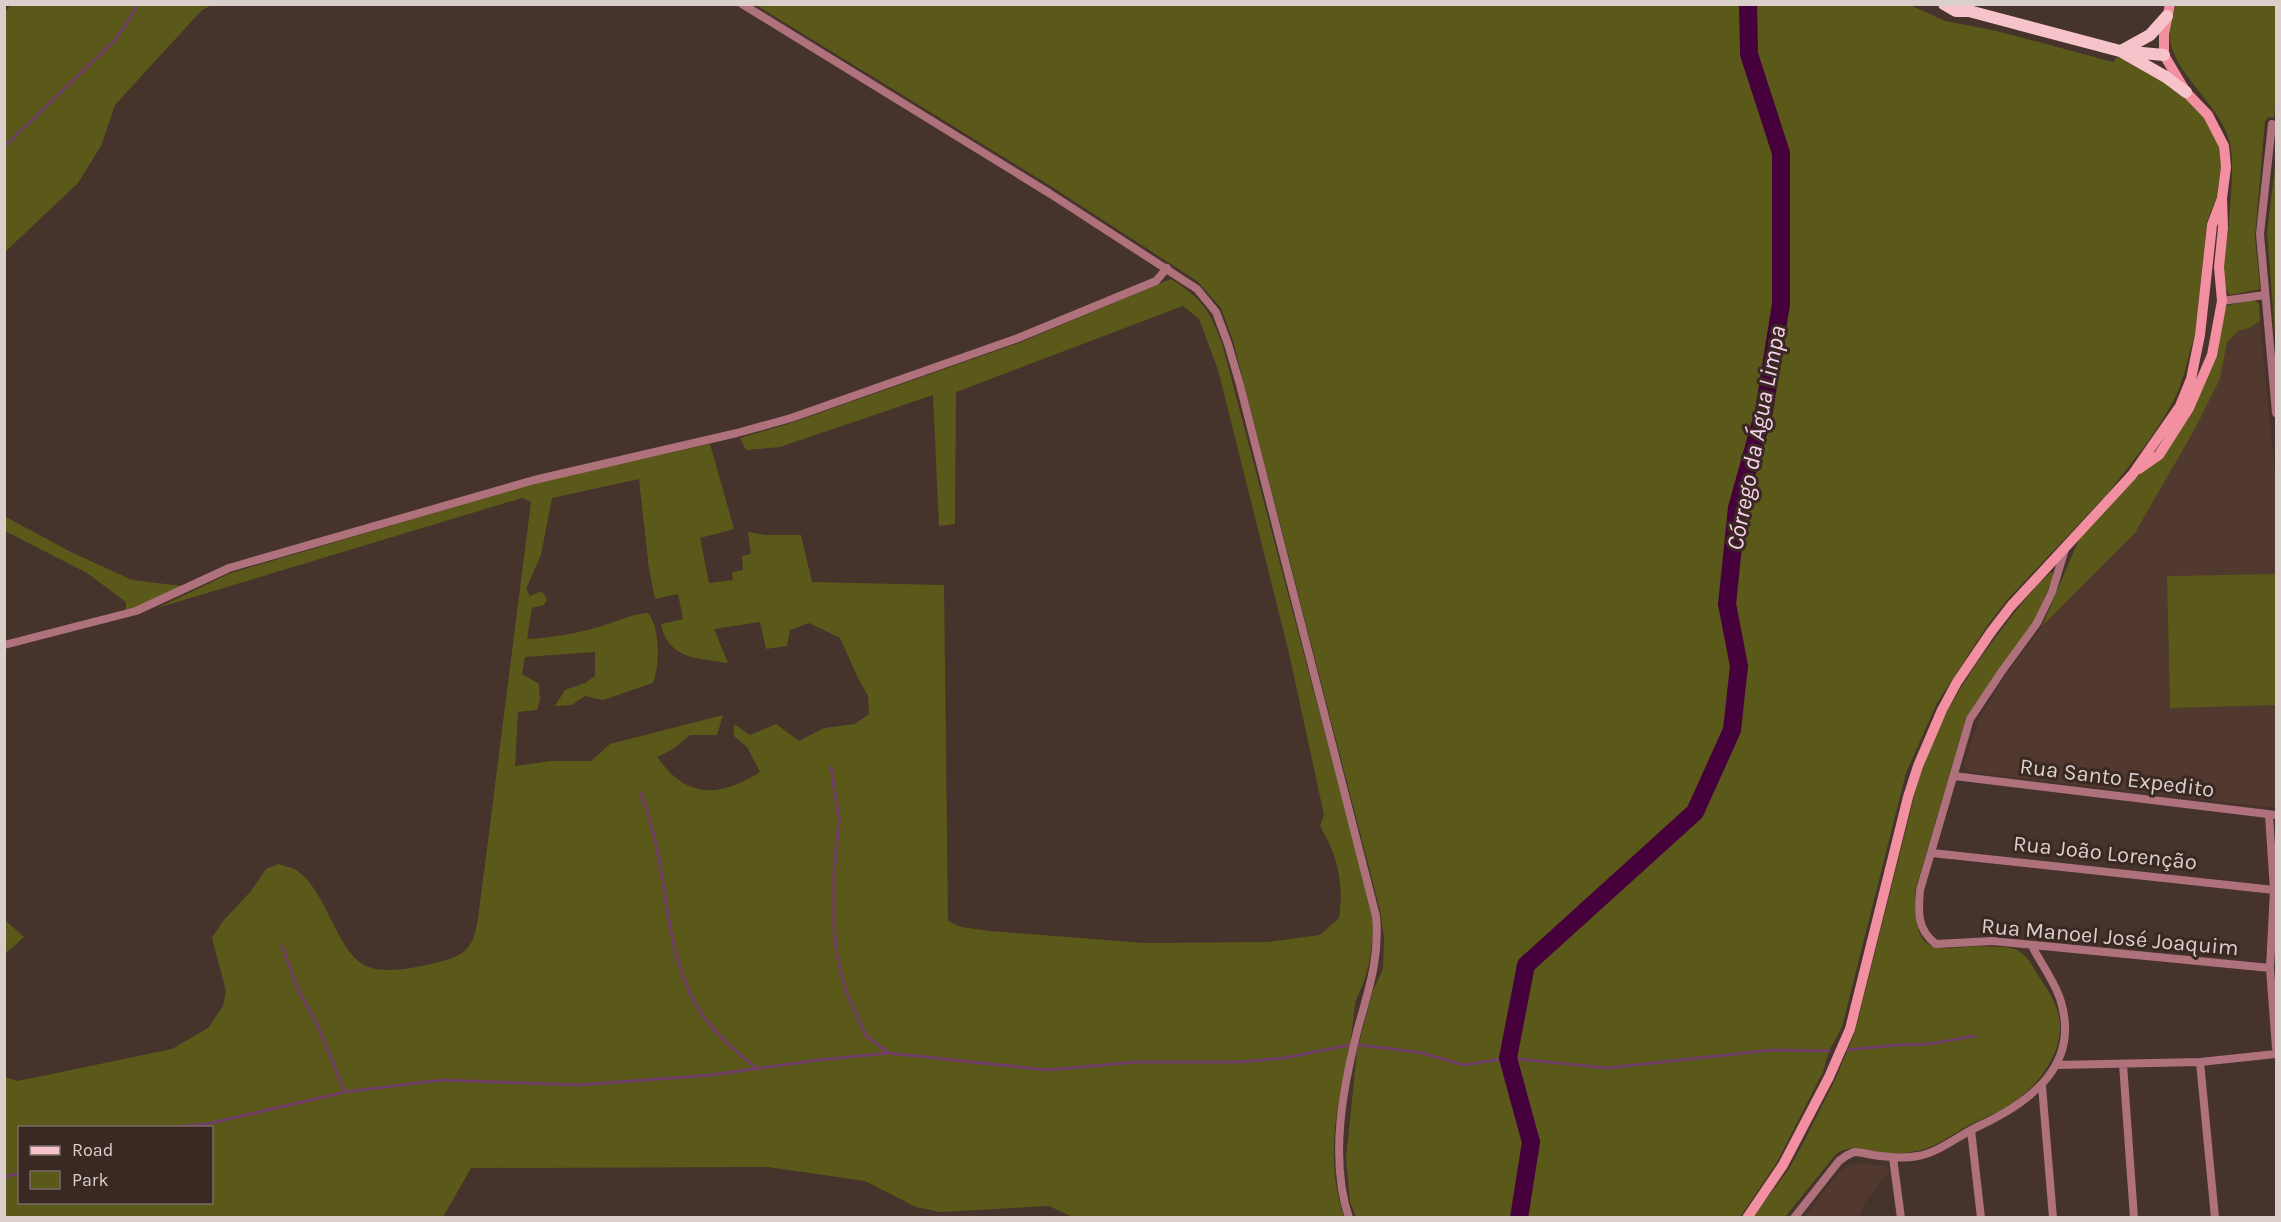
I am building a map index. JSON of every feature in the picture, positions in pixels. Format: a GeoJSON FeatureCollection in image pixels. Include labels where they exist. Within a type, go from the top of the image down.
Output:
{"type":"FeatureCollection","features":[{"type":"Feature","properties":{"kind":"main road"},"geometry":{"type":"LineString","coordinates":[[1944,4],[1956,11],[1965,8],[2120,51],[2164,55]]}},
{"type":"Feature","properties":{"kind":"main road"},"geometry":{"type":"LineString","coordinates":[[2120,51],[2150,35],[2168,10]]}},
{"type":"Feature","properties":{"kind":"main road"},"geometry":{"type":"LineString","coordinates":[[2168,10],[2164,55],[2186,92]]}},
{"type":"Feature","properties":{"kind":"main road"},"geometry":{"type":"LineString","coordinates":[[2120,51],[2166,77],[2186,92],[2208,115],[2224,146],[2226,167],[2222,198],[2223,228],[2218,267],[2222,298],[2216,340],[2202,380],[2173,434],[2159,455],[2132,475]]}},
{"type":"Feature","properties":{"kind":"main road"},"geometry":{"type":"LineString","coordinates":[[1747,1218],[1787,1158],[1850,1029],[1908,797],[1918,766],[1942,710],[1958,682],[2011,606],[2132,475],[2180,406],[2191,379],[2200,335],[2212,225],[2222,198]]}},
{"type":"Feature","properties":{"kind":"main road"},"geometry":{"type":"LineString","coordinates":[[2204,295],[2213,292],[2222,298]]}},
{"type":"Feature","properties":{"kind":"main road"},"geometry":{"type":"LineString","coordinates":[[2200,335],[2207,341],[2216,340]]}},
{"type":"Feature","properties":{"kind":"street"},"geometry":{"type":"LineString","coordinates":[[742,4],[1167,268],[1197,289],[1216,312],[1228,344],[1376,916],[1378,940],[1376,959],[1354,1045],[1341,1116],[1340,1163],[1345,1206],[1349,1218]]}},
{"type":"Feature","properties":{"kind":"street"},"geometry":{"type":"LineString","coordinates":[[2272,124],[2260,234],[2277,413]]}},
{"type":"Feature","properties":{"kind":"street"},"geometry":{"type":"LineString","coordinates":[[4,645],[136,611],[229,568],[534,480],[737,433],[791,418],[1018,338],[1156,281],[1167,268]]}},
{"type":"Feature","properties":{"kind":"street"},"geometry":{"type":"LineString","coordinates":[[2222,298],[2265,296]]}},
{"type":"Feature","properties":{"kind":"street"},"geometry":{"type":"LineString","coordinates":[[1932,853],[1970,719],[2037,623],[2052,592],[2066,548]]}},
{"type":"Feature","properties":{"kind":"street","name":"Rua Santo Expedito"},"geometry":{"type":"LineString","coordinates":[[1954,776],[2273,815]]}},
{"type":"Feature","properties":{"kind":"street"},"geometry":{"type":"LineString","coordinates":[[2273,815],[2274,890],[2270,968],[2277,1048]]}},
{"type":"Feature","properties":{"kind":"street","name":"Rua João Lorenção"},"geometry":{"type":"LineString","coordinates":[[1932,853],[2274,890]]}},
{"type":"Feature","properties":{"kind":"street","name":"Rua Manoel José Joaquim"},"geometry":{"type":"LineString","coordinates":[[1932,853],[1920,890],[1918,914],[1923,931],[1936,944],[1992,941],[2270,968]]}},
{"type":"Feature","properties":{"kind":"street"},"geometry":{"type":"LineString","coordinates":[[1794,1218],[1839,1161],[1846,1156],[1854,1152],[1893,1158],[1920,1156],[2011,1111],[2042,1086],[2056,1065],[2064,1044],[2065,1031],[2061,1001],[2032,946]]}},
{"type":"Feature","properties":{"kind":"street"},"geometry":{"type":"LineString","coordinates":[[2056,1065],[2200,1062],[2277,1053]]}},
{"type":"Feature","properties":{"kind":"street"},"geometry":{"type":"LineString","coordinates":[[2200,1062],[2215,1218]]}},
{"type":"Feature","properties":{"kind":"street"},"geometry":{"type":"LineString","coordinates":[[2123,1064],[2134,1218]]}},
{"type":"Feature","properties":{"kind":"street"},"geometry":{"type":"LineString","coordinates":[[2042,1086],[2053,1218]]}},
{"type":"Feature","properties":{"kind":"street"},"geometry":{"type":"LineString","coordinates":[[1971,1130],[1981,1218]]}},
{"type":"Feature","properties":{"kind":"street"},"geometry":{"type":"LineString","coordinates":[[1893,1158],[1900,1218]]}},
{"type":"Feature","properties":{"kind":"shaded area"},"geometry":{"type":"Polygon","coordinates":[[[2260,321],[2276,482],[2276,574],[2167,576],[2170,707],[2276,705],[2276,808],[1968,772],[1964,764],[1980,717],[2007,673],[2042,626],[2135,533],[2196,427],[2220,379],[2227,342],[2238,331],[2249,328],[2260,321]]]}},
{"type":"Feature","properties":{"kind":"shaded area"},"geometry":{"type":"Polygon","coordinates":[[[1853,1164],[1884,1165],[1890,1171],[1866,1201],[1859,1217],[1804,1217],[1841,1170],[1853,1164]]]}},
{"type":"Feature","properties":{"kind":"green space"},"geometry":{"type":"Polygon","coordinates":[[[11,4],[212,5],[202,10],[115,105],[101,146],[78,183],[5,252],[4,13],[11,4]]]}},
{"type":"Feature","properties":{"kind":"green space"},"geometry":{"type":"Polygon","coordinates":[[[2270,4],[2276,6],[2276,88],[2274,118],[2269,117],[2265,121],[2255,237],[2260,289],[2230,295],[2224,280],[2224,260],[2232,183],[2230,144],[2218,117],[2175,55],[2170,41],[2170,27],[2176,5],[2270,4]]]}},
{"type":"Feature","properties":{"kind":"green space"},"geometry":{"type":"Polygon","coordinates":[[[756,5],[1910,5],[1945,21],[1997,31],[2113,62],[2120,54],[2192,101],[2205,116],[2219,147],[2221,166],[2217,195],[2207,222],[2195,333],[2177,394],[2147,443],[2109,492],[2008,599],[1987,626],[1937,703],[1906,773],[1842,1027],[1829,1051],[1823,1072],[1776,1164],[1740,1217],[1356,1217],[1350,1202],[1346,1159],[1357,1051],[1373,990],[1383,969],[1384,938],[1380,910],[1233,341],[1221,308],[1197,281],[1049,185],[756,5]]]}},
{"type":"Feature","properties":{"kind":"green space"},"geometry":{"type":"Polygon","coordinates":[[[2276,168],[2276,347],[2267,232],[2276,168]]]}},
{"type":"Feature","properties":{"kind":"green space"},"geometry":{"type":"Polygon","coordinates":[[[1171,279],[1197,299],[1208,313],[1222,343],[1373,917],[1370,959],[1356,1003],[1335,1127],[1335,1171],[1344,1217],[1075,1218],[1049,1206],[940,1212],[916,1207],[865,1181],[768,1167],[471,1168],[443,1217],[5,1218],[5,1077],[18,1081],[172,1049],[208,1028],[223,1006],[226,991],[212,938],[223,921],[251,891],[266,869],[278,864],[296,870],[307,879],[347,948],[356,959],[374,969],[393,970],[431,964],[462,953],[471,943],[478,919],[531,502],[522,498],[157,608],[231,573],[536,483],[710,444],[734,529],[700,538],[709,583],[733,580],[732,572],[743,570],[742,556],[751,554],[748,532],[765,535],[801,535],[812,582],[944,585],[948,921],[961,927],[990,931],[1144,943],[1268,942],[1320,935],[1339,918],[1341,893],[1338,870],[1320,826],[1324,815],[1289,653],[1218,370],[1199,319],[1183,306],[956,392],[955,524],[939,526],[933,395],[780,447],[746,450],[740,438],[791,423],[1019,343],[1171,279]],[[639,479],[552,498],[541,555],[526,589],[530,596],[542,591],[547,600],[544,605],[532,608],[527,639],[575,633],[648,613],[657,636],[657,667],[653,683],[603,700],[585,696],[572,705],[555,706],[565,690],[585,683],[595,676],[595,652],[525,657],[522,674],[539,684],[540,700],[537,710],[518,712],[515,766],[551,761],[591,761],[610,744],[723,715],[717,735],[690,735],[673,749],[657,757],[680,781],[704,790],[717,790],[745,781],[760,772],[747,747],[734,736],[734,724],[750,735],[776,724],[799,741],[824,728],[855,724],[869,714],[868,696],[840,638],[809,623],[790,630],[787,646],[766,649],[760,622],[714,629],[728,663],[696,658],[678,651],[670,645],[661,624],[683,619],[678,594],[655,599],[649,569],[639,479]]]}},
{"type":"Feature","properties":{"kind":"green space"},"geometry":{"type":"Polygon","coordinates":[[[2252,300],[2259,303],[2260,321],[2249,328],[2238,331],[2227,342],[2220,379],[2196,427],[2135,533],[2042,626],[2080,537],[2135,476],[2177,435],[2226,306],[2252,300]]]}},
{"type":"Feature","properties":{"kind":"green space"},"geometry":{"type":"Polygon","coordinates":[[[4,516],[73,553],[132,580],[182,586],[126,610],[126,602],[87,573],[5,531],[4,516]]]}},
{"type":"Feature","properties":{"kind":"green space"},"geometry":{"type":"Polygon","coordinates":[[[2051,572],[2054,575],[2035,620],[1966,718],[1915,891],[1916,916],[1920,933],[1926,943],[1947,948],[1979,946],[2009,948],[2017,950],[2027,958],[2055,1004],[2060,1024],[2058,1043],[2049,1065],[2034,1084],[2016,1100],[1937,1144],[1893,1154],[1857,1148],[1843,1150],[1836,1154],[1785,1217],[1752,1218],[1789,1169],[1835,1080],[1855,1032],[1919,777],[1936,734],[1957,695],[1981,658],[2023,602],[2051,572]]]}},
{"type":"Feature","properties":{"kind":"green space"},"geometry":{"type":"Polygon","coordinates":[[[2276,574],[2276,705],[2170,708],[2167,576],[2276,574]]]}},
{"type":"Feature","properties":{"kind":"green space"},"geometry":{"type":"Polygon","coordinates":[[[5,920],[24,937],[5,954],[5,920]]]}},
{"type":"Feature","properties":{"kind":"waterway"},"geometry":{"type":"LineString","coordinates":[[4,147],[116,39],[139,4]]}},
{"type":"Feature","properties":{"kind":"waterway","name":"Córrego da Água Limpa"},"geometry":{"type":"LineString","coordinates":[[1519,1218],[1531,1142],[1508,1058],[1526,965],[1695,812],[1732,730],[1739,666],[1727,604],[1737,508],[1764,411],[1781,304],[1781,153],[1749,54],[1748,4]]}},
{"type":"Feature","properties":{"kind":"waterway"},"geometry":{"type":"LineString","coordinates":[[831,767],[839,819],[834,873],[834,928],[837,956],[845,989],[866,1036],[889,1053]]}},
{"type":"Feature","properties":{"kind":"waterway"},"geometry":{"type":"LineString","coordinates":[[641,793],[656,845],[675,951],[686,985],[704,1017],[757,1069]]}},
{"type":"Feature","properties":{"kind":"waterway"},"geometry":{"type":"LineString","coordinates":[[282,946],[298,990],[318,1026],[345,1092]]}},
{"type":"Feature","properties":{"kind":"waterway"},"geometry":{"type":"LineString","coordinates":[[1848,1050],[1928,1044],[1975,1036]]}},
{"type":"Feature","properties":{"kind":"waterway"},"geometry":{"type":"LineString","coordinates":[[186,1126],[207,1124],[345,1092],[442,1080],[578,1085],[711,1075],[889,1053],[1047,1070],[1137,1062],[1239,1062],[1284,1058],[1349,1045]]}},
{"type":"Feature","properties":{"kind":"waterway"},"geometry":{"type":"LineString","coordinates":[[1359,1045],[1418,1052],[1464,1065],[1508,1058],[1607,1068],[1772,1050],[1829,1051]]}},
{"type":"Feature","properties":{"kind":"waterway"},"geometry":{"type":"LineString","coordinates":[[4,1177],[18,1174]]}}]}
